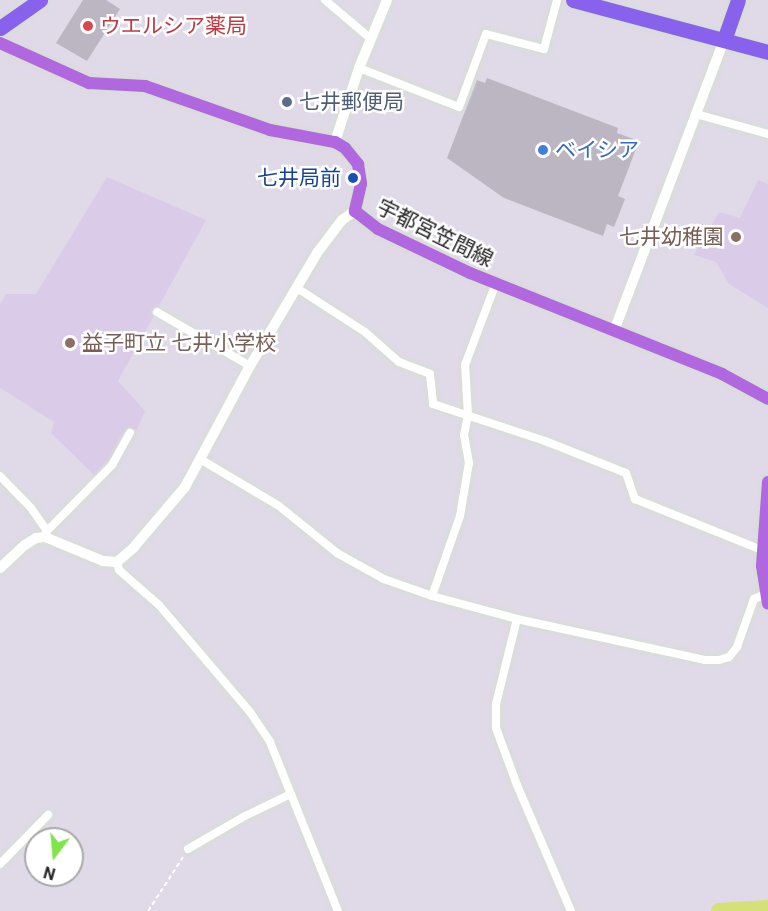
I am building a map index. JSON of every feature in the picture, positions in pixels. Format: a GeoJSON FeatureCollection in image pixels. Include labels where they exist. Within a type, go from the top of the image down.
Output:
{"type":"FeatureCollection","features":[{"type":"Feature","properties":{"kind":"highway"},"geometry":{"type":"LineString","coordinates":[[0,28],[40,0]]}},
{"type":"Feature","properties":{"kind":"highway"},"geometry":{"type":"LineString","coordinates":[[573,0],[768,52]]}},
{"type":"Feature","properties":{"kind":"highway"},"geometry":{"type":"LineString","coordinates":[[724,40],[738,0]]}},
{"type":"Feature","properties":{"kind":"main road"},"geometry":{"type":"LineString","coordinates":[[0,42],[89,82],[145,86],[270,130],[335,142]]}},
{"type":"Feature","properties":{"kind":"main road","name":"宇都宮笠間線"},"geometry":{"type":"LineString","coordinates":[[335,142],[345,148],[358,164],[361,184],[355,211],[378,229],[430,256],[722,374],[768,399]]}},
{"type":"Feature","properties":{"kind":"main road"},"geometry":{"type":"LineString","coordinates":[[766,599],[762,550],[768,483]]}},
{"type":"Feature","properties":{"kind":"street"},"geometry":{"type":"LineString","coordinates":[[326,0],[370,38]]}},
{"type":"Feature","properties":{"kind":"street"},"geometry":{"type":"LineString","coordinates":[[335,142],[359,68],[387,0]]}},
{"type":"Feature","properties":{"kind":"street"},"geometry":{"type":"LineString","coordinates":[[359,68],[459,107],[486,34],[544,49],[557,0]]}},
{"type":"Feature","properties":{"kind":"street"},"geometry":{"type":"LineString","coordinates":[[614,331],[724,40]]}},
{"type":"Feature","properties":{"kind":"street"},"geometry":{"type":"LineString","coordinates":[[696,114],[768,134]]}},
{"type":"Feature","properties":{"kind":"street"},"geometry":{"type":"LineString","coordinates":[[0,476],[31,508],[46,534],[103,561],[117,562],[134,547],[185,487],[250,366],[326,239],[342,220],[355,211]]}},
{"type":"Feature","properties":{"kind":"street"},"geometry":{"type":"LineString","coordinates":[[432,596],[460,516],[469,463],[464,435],[468,415],[465,365],[496,283]]}},
{"type":"Feature","properties":{"kind":"street"},"geometry":{"type":"LineString","coordinates":[[297,288],[365,332],[399,362],[430,374],[433,404],[545,441],[626,472],[635,498],[762,550]]}},
{"type":"Feature","properties":{"kind":"street"},"geometry":{"type":"LineString","coordinates":[[157,312],[250,366]]}},
{"type":"Feature","properties":{"kind":"street"},"geometry":{"type":"LineString","coordinates":[[0,568],[25,545],[46,534],[112,465],[130,433]]}},
{"type":"Feature","properties":{"kind":"street"},"geometry":{"type":"LineString","coordinates":[[200,459],[279,506],[337,553],[384,579],[432,596],[518,619],[705,660],[719,660],[729,657],[737,647],[754,598],[766,599]]}},
{"type":"Feature","properties":{"kind":"street"},"geometry":{"type":"LineString","coordinates":[[117,562],[118,570],[159,606],[250,712],[270,742],[338,911]]}},
{"type":"Feature","properties":{"kind":"street"},"geometry":{"type":"LineString","coordinates":[[518,619],[496,704],[496,728],[517,785],[571,911]]}},
{"type":"Feature","properties":{"kind":"street"},"geometry":{"type":"LineString","coordinates":[[188,849],[245,816],[291,794]]}},
{"type":"Feature","properties":{"kind":"street"},"geometry":{"type":"LineString","coordinates":[[0,864],[48,815]]}},
{"type":"Feature","properties":{"kind":"path"},"geometry":{"type":"LineString","coordinates":[[148,911],[188,849]]}},
{"type":"Feature","properties":{"kind":"shaded area","name":"益子町立 七井小学校"},"geometry":{"type":"Polygon","coordinates":[[[107,177],[206,220],[118,381],[145,411],[137,429],[124,433],[119,448],[95,476],[51,433],[54,422],[0,388],[0,305],[6,294],[36,294],[107,177]]]}},
{"type":"Feature","properties":{"kind":"shaded area","name":"七井幼稚園"},"geometry":{"type":"Polygon","coordinates":[[[758,180],[768,184],[768,308],[729,284],[716,262],[694,255],[719,212],[740,218],[758,180]]]}},
{"type":"Feature","properties":{"kind":"building","name":"ウエルシア薬局"},"geometry":{"type":"Polygon","coordinates":[[[83,0],[106,0],[120,9],[87,61],[56,43],[83,0]]]}},
{"type":"Feature","properties":{"kind":"building","name":"ベイシア"},"geometry":{"type":"Polygon","coordinates":[[[487,78],[618,128],[617,133],[639,141],[618,196],[625,199],[614,227],[607,224],[603,236],[504,198],[447,158],[477,80],[485,83],[487,78]]]}},
{"type":"Feature","properties":{"kind":"waterway"},"geometry":{"type":"LineString","coordinates":[[719,911],[768,908]]}},
{"type":"Feature","properties":{"kind":"place","name":"ウエルシア薬局"},"geometry":{"type":"Point","coordinates":[88,26]}},
{"type":"Feature","properties":{"kind":"place","name":"七井郵便局"},"geometry":{"type":"Point","coordinates":[287,102]}},
{"type":"Feature","properties":{"kind":"place","name":"ベイシア"},"geometry":{"type":"Point","coordinates":[543,150]}},
{"type":"Feature","properties":{"kind":"place","name":"七井局前"},"geometry":{"type":"Point","coordinates":[353,178]}},
{"type":"Feature","properties":{"kind":"place","name":"七井幼稚園"},"geometry":{"type":"Point","coordinates":[736,237]}},
{"type":"Feature","properties":{"kind":"place","name":"益子町立 七井小学校"},"geometry":{"type":"Point","coordinates":[70,343]}}]}
